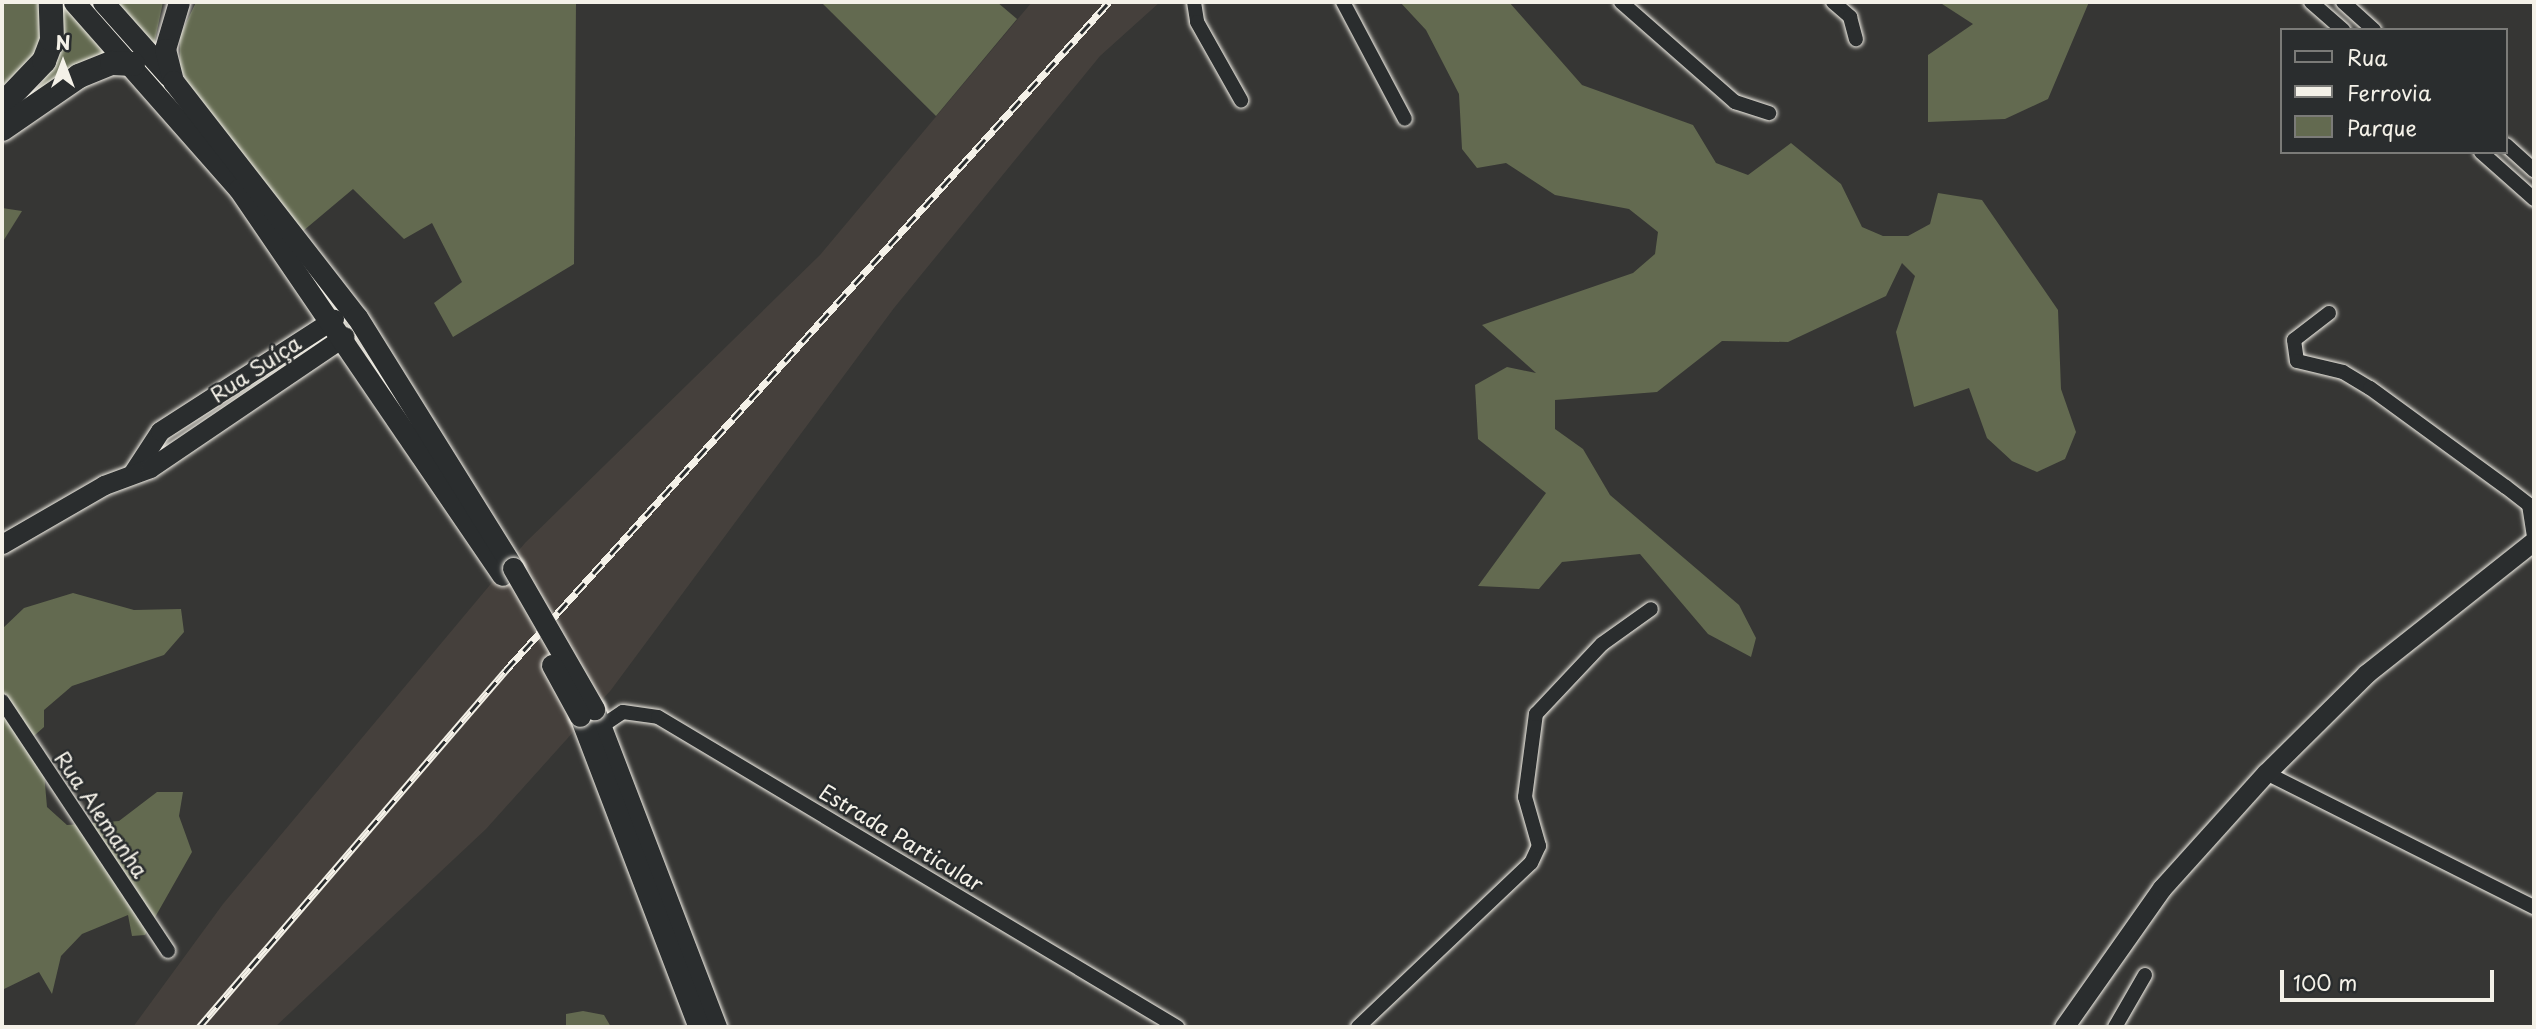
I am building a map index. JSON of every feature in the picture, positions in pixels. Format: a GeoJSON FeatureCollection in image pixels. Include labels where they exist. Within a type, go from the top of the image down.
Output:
{"type":"FeatureCollection","features":[{"type":"Feature","properties":{"kind":"highway"},"geometry":{"type":"LineString","coordinates":[[2,105],[44,61],[52,40],[51,2]]}},
{"type":"Feature","properties":{"kind":"highway"},"geometry":{"type":"LineString","coordinates":[[2,129],[79,76],[112,63],[133,64]]}},
{"type":"Feature","properties":{"kind":"main road"},"geometry":{"type":"LineString","coordinates":[[74,2],[133,64],[236,185],[340,319],[383,356]]}},
{"type":"Feature","properties":{"kind":"main road"},"geometry":{"type":"LineString","coordinates":[[103,2],[173,80],[340,319],[398,427],[508,571]]}},
{"type":"Feature","properties":{"kind":"main road"},"geometry":{"type":"LineString","coordinates":[[173,80],[165,49],[179,2]]}},
{"type":"Feature","properties":{"kind":"main road"},"geometry":{"type":"LineString","coordinates":[[340,319],[361,334],[383,356],[508,571],[591,721],[716,1027]]}},
{"type":"Feature","properties":{"kind":"main road","name":"Rua Suíça"},"geometry":{"type":"LineString","coordinates":[[131,475],[160,431],[340,319]]}},
{"type":"Feature","properties":{"kind":"main road","name":"Rua Suíça"},"geometry":{"type":"LineString","coordinates":[[2,544],[131,475],[295,371],[340,319]]}},
{"type":"Feature","properties":{"kind":"main road"},"geometry":{"type":"LineString","coordinates":[[2064,1027],[2162,888],[2266,773],[2366,674],[2534,539]]}},
{"type":"Feature","properties":{"kind":"main road"},"geometry":{"type":"LineString","coordinates":[[591,721],[699,1027]]}},
{"type":"Feature","properties":{"kind":"street"},"geometry":{"type":"LineString","coordinates":[[1194,2],[1197,22],[1241,100]]}},
{"type":"Feature","properties":{"kind":"street"},"geometry":{"type":"LineString","coordinates":[[1343,2],[1405,119]]}},
{"type":"Feature","properties":{"kind":"street"},"geometry":{"type":"LineString","coordinates":[[1622,2],[1735,102],[1769,113]]}},
{"type":"Feature","properties":{"kind":"street"},"geometry":{"type":"LineString","coordinates":[[1833,2],[1850,17],[1856,39]]}},
{"type":"Feature","properties":{"kind":"street"},"geometry":{"type":"LineString","coordinates":[[2311,2],[2341,28]]}},
{"type":"Feature","properties":{"kind":"street"},"geometry":{"type":"LineString","coordinates":[[2343,2],[2372,28]]}},
{"type":"Feature","properties":{"kind":"street"},"geometry":{"type":"LineString","coordinates":[[2508,147],[2534,170]]}},
{"type":"Feature","properties":{"kind":"street"},"geometry":{"type":"LineString","coordinates":[[2483,154],[2534,199]]}},
{"type":"Feature","properties":{"kind":"street"},"geometry":{"type":"LineString","coordinates":[[2329,313],[2294,340],[2297,361],[2343,372],[2370,388],[2506,487],[2529,505],[2534,539]]}},
{"type":"Feature","properties":{"kind":"street"},"geometry":{"type":"LineString","coordinates":[[283,354],[295,371]]}},
{"type":"Feature","properties":{"kind":"street"},"geometry":{"type":"LineString","coordinates":[[178,421],[172,436],[190,439]]}},
{"type":"Feature","properties":{"kind":"street"},"geometry":{"type":"LineString","coordinates":[[1358,1027],[1531,863],[1539,846],[1525,797],[1536,714],[1602,644],[1651,609]]}},
{"type":"Feature","properties":{"kind":"street","name":"Rua Alemanha"},"geometry":{"type":"LineString","coordinates":[[2,701],[168,951]]}},
{"type":"Feature","properties":{"kind":"street","name":"Estrada Particular"},"geometry":{"type":"LineString","coordinates":[[591,721],[633,710],[658,717],[1177,1027]]}},
{"type":"Feature","properties":{"kind":"street"},"geometry":{"type":"LineString","coordinates":[[2266,773],[2534,907]]}},
{"type":"Feature","properties":{"kind":"street"},"geometry":{"type":"LineString","coordinates":[[2115,1027],[2145,975]]}},
{"type":"Feature","properties":{"kind":"shaded area"},"geometry":{"type":"Polygon","coordinates":[[[1032,2],[1160,2],[1100,56],[894,308],[611,690],[486,829],[275,1027],[133,1027],[223,904],[525,543],[820,255],[1032,2]]]}},
{"type":"Feature","properties":{"kind":"green space"},"geometry":{"type":"Polygon","coordinates":[[[2,2],[42,2],[43,27],[37,54],[2,96],[2,2]]]}},
{"type":"Feature","properties":{"kind":"green space"},"geometry":{"type":"Polygon","coordinates":[[[110,2],[163,2],[153,50],[110,2]]]}},
{"type":"Feature","properties":{"kind":"green space"},"geometry":{"type":"Polygon","coordinates":[[[196,2],[576,2],[574,264],[453,337],[434,303],[462,282],[432,223],[404,239],[353,189],[303,231],[194,97],[180,67],[180,36],[196,2]]]}},
{"type":"Feature","properties":{"kind":"green space"},"geometry":{"type":"Polygon","coordinates":[[[821,2],[997,2],[1017,19],[936,116],[821,2]]]}},
{"type":"Feature","properties":{"kind":"green space"},"geometry":{"type":"Polygon","coordinates":[[[1400,2],[1509,2],[1582,85],[1693,125],[1716,163],[1748,175],[1791,143],[1841,184],[1862,227],[1883,236],[1908,236],[1930,224],[1938,193],[1982,200],[2058,310],[2061,389],[2076,432],[2065,459],[2037,472],[2012,461],[1987,438],[1969,388],[1914,407],[1896,332],[1915,276],[1902,263],[1886,296],[1788,342],[1722,341],[1657,392],[1555,400],[1555,429],[1583,449],[1610,495],[1739,605],[1756,638],[1751,657],[1708,634],[1640,554],[1562,562],[1539,589],[1478,586],[1546,493],[1478,439],[1475,385],[1507,367],[1536,373],[1482,325],[1633,273],[1655,254],[1658,232],[1629,209],[1555,195],[1506,163],[1477,168],[1462,149],[1459,94],[1426,30],[1400,2]]]}},
{"type":"Feature","properties":{"kind":"green space"},"geometry":{"type":"Polygon","coordinates":[[[1939,2],[2089,2],[2048,99],[2005,119],[1928,122],[1928,55],[1973,24],[1939,2]]]}},
{"type":"Feature","properties":{"kind":"green space"},"geometry":{"type":"Polygon","coordinates":[[[64,4],[115,56],[26,106],[58,58],[64,4]]]}},
{"type":"Feature","properties":{"kind":"green space"},"geometry":{"type":"Polygon","coordinates":[[[2,208],[22,211],[2,243],[2,208]]]}},
{"type":"Feature","properties":{"kind":"green space"},"geometry":{"type":"Polygon","coordinates":[[[73,593],[134,610],[181,609],[184,632],[164,655],[72,686],[44,710],[44,727],[26,743],[43,761],[47,807],[67,825],[119,821],[157,792],[183,792],[179,816],[192,852],[145,935],[132,936],[128,915],[82,934],[61,956],[52,994],[39,972],[2,990],[2,629],[24,608],[73,593]]]}},
{"type":"Feature","properties":{"kind":"green space"},"geometry":{"type":"Polygon","coordinates":[[[583,1011],[604,1015],[611,1027],[566,1027],[566,1014],[583,1011]]]}},
{"type":"Feature","properties":{"kind":"railway"},"geometry":{"type":"LineString","coordinates":[[199,1027],[506,670],[1109,2]]}}]}
